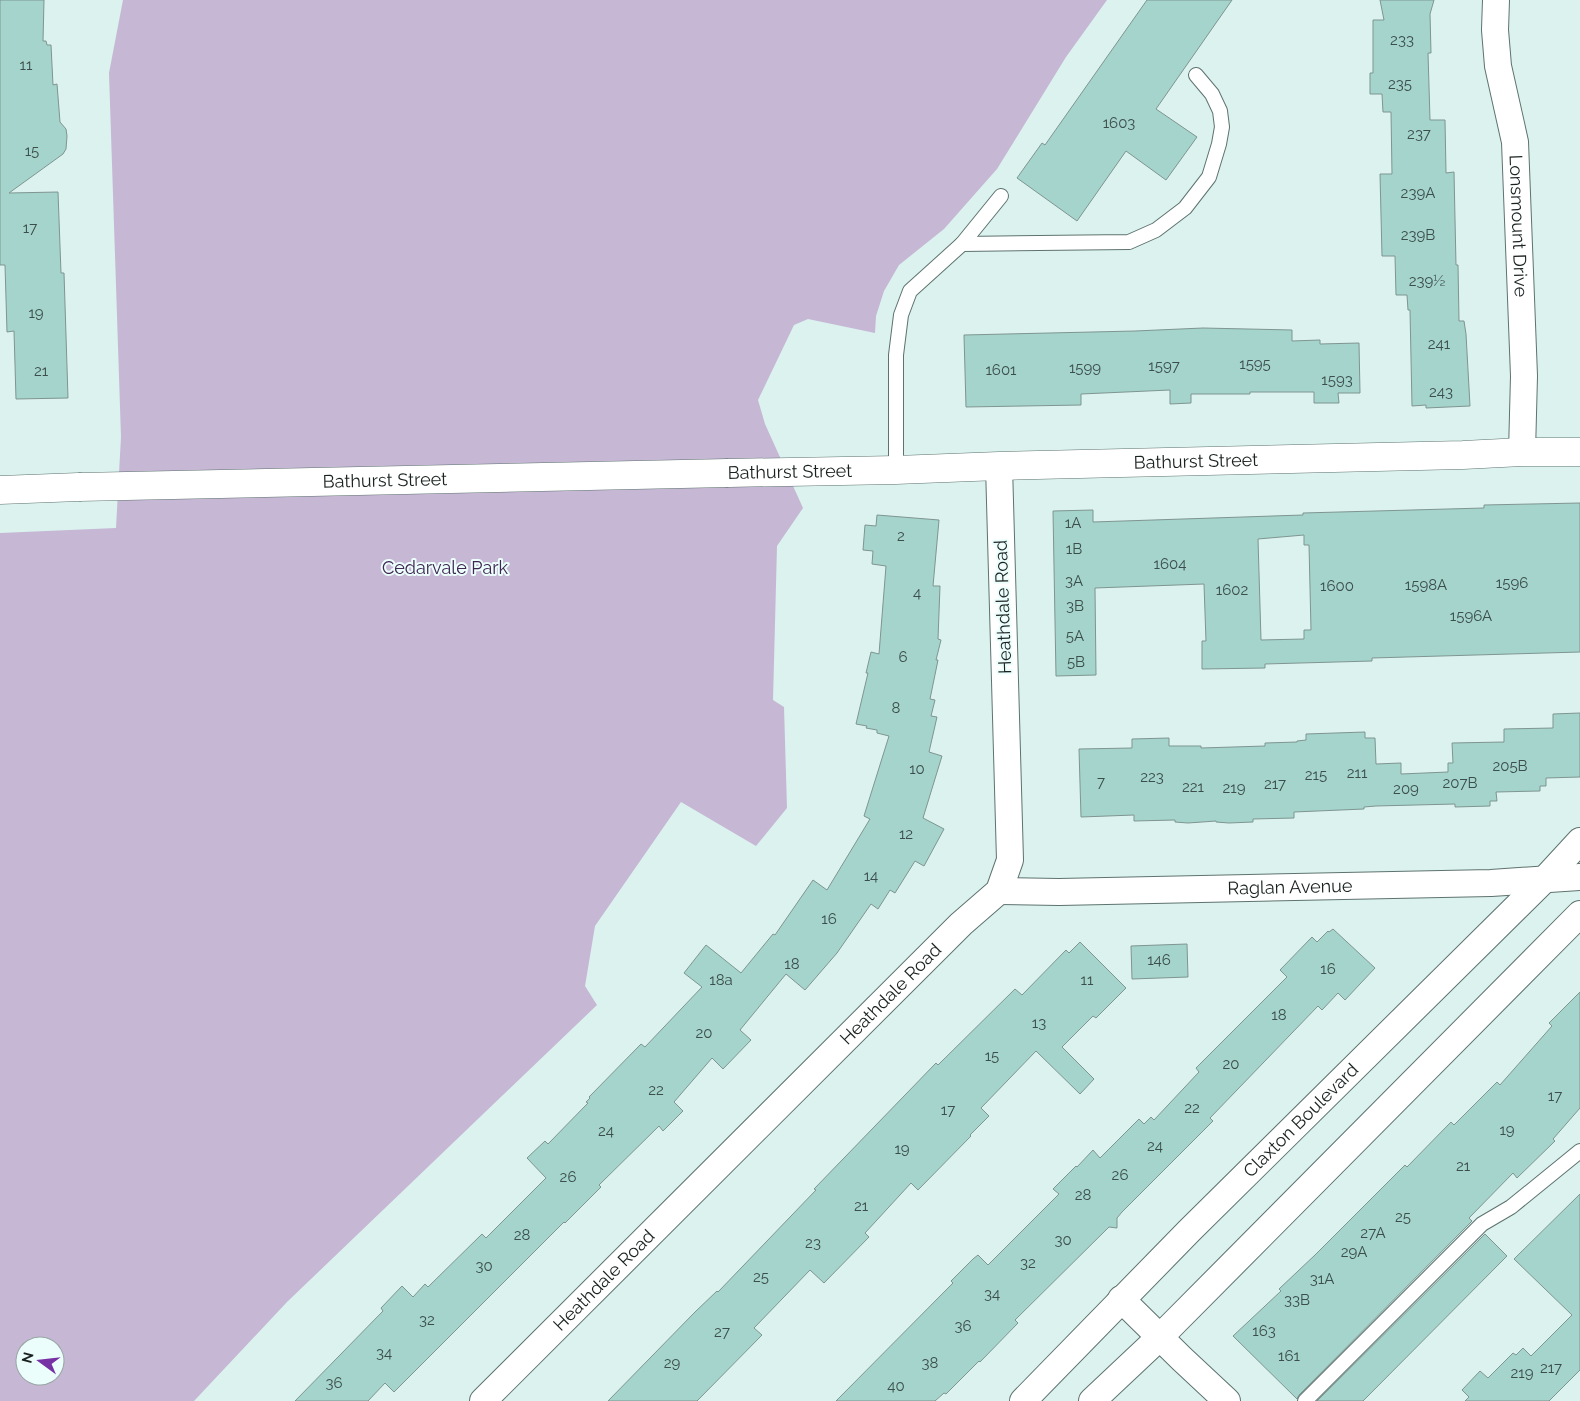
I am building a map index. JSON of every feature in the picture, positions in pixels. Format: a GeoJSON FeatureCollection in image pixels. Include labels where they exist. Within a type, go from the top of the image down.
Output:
{"type":"FeatureCollection","features":[{"type":"Feature","properties":{"kind":"main road","name":"Bathurst Street"},"geometry":{"type":"LineString","coordinates":[[0,490],[896,470],[1522,452],[1580,452]]}},
{"type":"Feature","properties":{"kind":"street","name":"Lonsmount Drive"},"geometry":{"type":"LineString","coordinates":[[1496,0],[1494,30],[1498,66],[1515,142],[1524,376],[1522,452]]}},
{"type":"Feature","properties":{"kind":"street","name":"Heathdale Road"},"geometry":{"type":"LineString","coordinates":[[483,1401],[961,924],[999,891],[1010,860],[999,466]]}},
{"type":"Feature","properties":{"kind":"street","name":"Claxton Boulevard"},"geometry":{"type":"LineString","coordinates":[[1023,1401],[1121,1299],[1580,841]]}},
{"type":"Feature","properties":{"kind":"street","name":"Raglan Avenue"},"geometry":{"type":"LineString","coordinates":[[999,891],[1059,892],[1491,883],[1580,877]]}},
{"type":"Feature","properties":{"kind":"street"},"geometry":{"type":"LineString","coordinates":[[1092,1401],[1160,1337],[1580,914]]}},
{"type":"Feature","properties":{"kind":"street"},"geometry":{"type":"LineString","coordinates":[[1121,1299],[1226,1401]]}},
{"type":"Feature","properties":{"kind":"lane"},"geometry":{"type":"LineString","coordinates":[[962,244],[1129,242],[1156,230],[1185,208],[1209,177],[1219,144],[1222,127],[1220,111],[1212,94],[1196,75]]}},
{"type":"Feature","properties":{"kind":"lane"},"geometry":{"type":"LineString","coordinates":[[896,470],[896,355],[901,315],[910,291],[962,244],[1001,196]]}},
{"type":"Feature","properties":{"kind":"lane"},"geometry":{"type":"LineString","coordinates":[[1304,1401],[1482,1224],[1511,1207],[1580,1151]]}},
{"type":"Feature","properties":{"kind":"green space","name":"Cedarvale Park"},"geometry":{"type":"Polygon","coordinates":[[[123,0],[1107,0],[1066,57],[997,169],[944,229],[899,265],[884,291],[876,316],[875,333],[808,319],[794,325],[758,400],[765,424],[803,508],[777,546],[773,700],[784,707],[787,808],[756,846],[681,802],[595,926],[585,986],[597,1005],[287,1302],[194,1401],[0,1401],[0,533],[116,528],[121,437],[109,73],[123,0]]]}},
{"type":"Feature","properties":{"kind":"building"},"geometry":{"type":"Polygon","coordinates":[[[0,0],[44,0],[43,41],[46,41],[47,45],[51,45],[53,85],[57,84],[60,122],[66,129],[67,136],[66,149],[63,154],[9,193],[58,192],[61,273],[64,273],[68,398],[16,399],[14,331],[7,332],[5,265],[0,265],[0,0]]]}},
{"type":"Feature","properties":{"kind":"building"},"geometry":{"type":"Polygon","coordinates":[[[1147,0],[1232,0],[1156,109],[1197,137],[1166,180],[1126,151],[1077,221],[1017,178],[1042,143],[1045,145],[1147,0]]]}},
{"type":"Feature","properties":{"kind":"building"},"geometry":{"type":"Polygon","coordinates":[[[1380,0],[1434,0],[1430,14],[1431,53],[1428,53],[1430,120],[1445,120],[1446,173],[1454,172],[1459,321],[1464,321],[1466,334],[1470,406],[1426,408],[1426,405],[1412,406],[1410,310],[1408,310],[1407,295],[1396,295],[1395,256],[1382,256],[1380,174],[1392,174],[1391,112],[1383,112],[1382,94],[1370,94],[1370,73],[1373,73],[1373,20],[1384,20],[1380,0]]]}},
{"type":"Feature","properties":{"kind":"building"},"geometry":{"type":"Polygon","coordinates":[[[1203,328],[1292,330],[1292,341],[1320,340],[1320,344],[1359,343],[1360,393],[1338,393],[1339,403],[1314,403],[1314,392],[1191,394],[1191,403],[1170,404],[1170,390],[1081,394],[1081,405],[966,407],[964,335],[1203,328]]]}},
{"type":"Feature","properties":{"kind":"building"},"geometry":{"type":"Polygon","coordinates":[[[1580,503],[1580,652],[1372,658],[1372,661],[1265,664],[1265,668],[1202,669],[1202,641],[1206,641],[1204,584],[1095,588],[1096,675],[1056,676],[1053,511],[1093,510],[1093,522],[1484,508],[1484,505],[1580,503]],[[1304,535],[1258,539],[1261,640],[1304,639],[1304,630],[1311,630],[1309,545],[1304,545],[1304,535]]]}},
{"type":"Feature","properties":{"kind":"building"},"geometry":{"type":"Polygon","coordinates":[[[877,515],[939,520],[933,586],[940,586],[938,639],[941,640],[930,699],[935,700],[931,716],[937,717],[929,752],[942,756],[923,818],[944,829],[924,866],[915,861],[895,893],[890,890],[878,909],[871,904],[837,953],[805,990],[786,974],[740,1030],[751,1040],[723,1069],[712,1058],[674,1102],[683,1111],[663,1131],[659,1126],[599,1185],[601,1187],[394,1392],[385,1383],[368,1401],[295,1401],[383,1311],[381,1308],[402,1286],[413,1297],[425,1284],[428,1287],[482,1234],[486,1238],[546,1178],[527,1158],[545,1141],[548,1144],[588,1103],[586,1102],[589,1097],[641,1044],[645,1047],[702,987],[684,973],[706,945],[741,973],[773,934],[775,935],[813,880],[827,890],[870,819],[864,816],[889,736],[877,733],[877,730],[866,728],[867,726],[856,724],[871,652],[879,654],[886,566],[872,564],[873,551],[863,550],[865,525],[876,526],[877,515]]]}},
{"type":"Feature","properties":{"kind":"building"},"geometry":{"type":"Polygon","coordinates":[[[1580,713],[1580,777],[1546,778],[1546,786],[1540,786],[1540,791],[1496,792],[1497,801],[1490,801],[1490,806],[1455,807],[1455,804],[1376,806],[1364,807],[1364,809],[1294,812],[1294,818],[1253,819],[1253,822],[1229,823],[1216,821],[1188,823],[1175,822],[1175,820],[1134,821],[1134,815],[1081,817],[1079,749],[1132,748],[1132,739],[1169,738],[1169,746],[1201,746],[1201,748],[1265,746],[1265,743],[1306,740],[1306,734],[1365,732],[1365,738],[1375,738],[1376,764],[1401,763],[1401,774],[1448,772],[1448,763],[1453,763],[1452,743],[1504,742],[1504,729],[1553,728],[1553,714],[1580,713]]]}},
{"type":"Feature","properties":{"kind":"building"},"geometry":{"type":"Polygon","coordinates":[[[1333,929],[1375,968],[1345,1000],[1338,993],[1322,1010],[1318,1006],[1210,1118],[1213,1121],[1122,1212],[1117,1218],[1117,1228],[1109,1227],[1015,1320],[1018,1323],[980,1362],[946,1394],[944,1393],[935,1401],[836,1401],[953,1283],[951,1281],[973,1259],[978,1255],[988,1265],[1059,1194],[1053,1189],[1093,1150],[1100,1158],[1139,1119],[1144,1124],[1151,1117],[1154,1120],[1199,1072],[1196,1068],[1287,977],[1280,970],[1312,937],[1317,942],[1328,931],[1333,929]]]}},
{"type":"Feature","properties":{"kind":"building"},"geometry":{"type":"Polygon","coordinates":[[[1080,942],[1126,988],[1096,1018],[1093,1016],[1062,1047],[1094,1079],[1080,1094],[1036,1051],[981,1108],[989,1116],[971,1136],[918,1190],[911,1183],[865,1233],[869,1237],[824,1283],[810,1270],[754,1328],[762,1335],[697,1401],[608,1401],[695,1312],[718,1292],[936,1063],[938,1065],[1015,989],[1022,995],[1066,950],[1069,953],[1080,942]]]}},
{"type":"Feature","properties":{"kind":"building"},"geometry":{"type":"Polygon","coordinates":[[[1187,944],[1188,977],[1132,979],[1131,946],[1187,944]]]}},
{"type":"Feature","properties":{"kind":"building"},"geometry":{"type":"Polygon","coordinates":[[[1580,992],[1580,1108],[1553,1139],[1555,1141],[1517,1178],[1513,1173],[1469,1218],[1472,1221],[1297,1399],[1233,1336],[1281,1291],[1279,1289],[1405,1165],[1407,1167],[1451,1122],[1454,1125],[1497,1082],[1500,1085],[1552,1026],[1549,1023],[1580,992]]]}},
{"type":"Feature","properties":{"kind":"building"},"geometry":{"type":"Polygon","coordinates":[[[1580,1194],[1580,1370],[1549,1401],[1465,1401],[1469,1397],[1462,1390],[1480,1371],[1488,1378],[1513,1353],[1516,1355],[1523,1348],[1531,1356],[1572,1315],[1514,1259],[1580,1194]]]}},
{"type":"Feature","properties":{"kind":"building"},"geometry":{"type":"Polygon","coordinates":[[[1485,1234],[1507,1256],[1363,1401],[1317,1401],[1485,1234]]]}}]}
